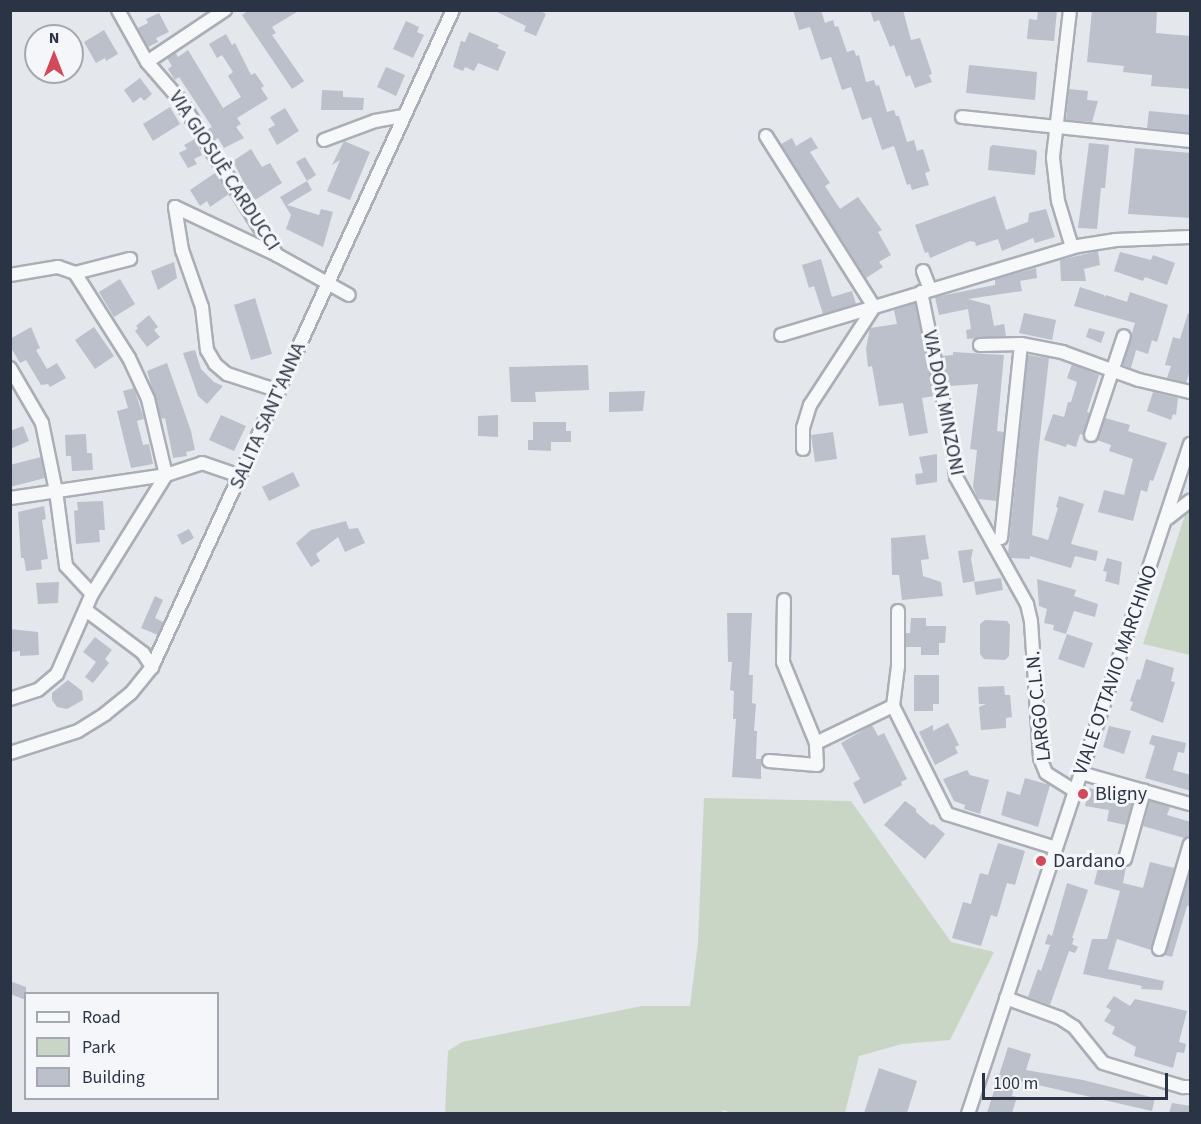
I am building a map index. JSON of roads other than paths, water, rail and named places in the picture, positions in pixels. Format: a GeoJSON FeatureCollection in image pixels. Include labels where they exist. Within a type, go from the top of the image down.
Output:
{"type":"FeatureCollection","features":[{"type":"Feature","properties":{"kind":"street","name":"VIA GIOSUÈ CARDUCCI"},"geometry":{"type":"LineString","coordinates":[[118,10],[147,62],[180,100],[277,255],[327,285],[349,295]]}},
{"type":"Feature","properties":{"kind":"street"},"geometry":{"type":"LineString","coordinates":[[147,62],[225,10]]}},
{"type":"Feature","properties":{"kind":"street","name":"SALITA SANT'ANNA"},"geometry":{"type":"LineString","coordinates":[[10,753],[78,731],[105,714],[131,693],[152,667],[453,10]]}},
{"type":"Feature","properties":{"kind":"street"},"geometry":{"type":"LineString","coordinates":[[1070,10],[1053,158],[1058,201],[1075,246]]}},
{"type":"Feature","properties":{"kind":"street"},"geometry":{"type":"LineString","coordinates":[[324,140],[375,121],[404,116]]}},
{"type":"Feature","properties":{"kind":"street"},"geometry":{"type":"LineString","coordinates":[[962,117],[1191,141]]}},
{"type":"Feature","properties":{"kind":"street"},"geometry":{"type":"LineString","coordinates":[[766,136],[874,307]]}},
{"type":"Feature","properties":{"kind":"street"},"geometry":{"type":"LineString","coordinates":[[277,255],[175,207],[182,250],[202,307],[207,350],[215,364],[227,374],[279,391]]}},
{"type":"Feature","properties":{"kind":"street"},"geometry":{"type":"LineString","coordinates":[[781,335],[1075,246],[1115,240],[1191,237]]}},
{"type":"Feature","properties":{"kind":"street"},"geometry":{"type":"LineString","coordinates":[[10,275],[58,267],[75,273],[130,259]]}},
{"type":"Feature","properties":{"kind":"street","name":"VIA DON MINZONI"},"geometry":{"type":"LineString","coordinates":[[923,271],[955,459],[956,477],[1027,604]]}},
{"type":"Feature","properties":{"kind":"street"},"geometry":{"type":"LineString","coordinates":[[10,699],[38,690],[57,674],[87,611],[92,594],[166,475],[148,399],[129,358],[75,273]]}},
{"type":"Feature","properties":{"kind":"street"},"geometry":{"type":"LineString","coordinates":[[803,449],[803,428],[810,405],[874,307]]}},
{"type":"Feature","properties":{"kind":"street"},"geometry":{"type":"LineString","coordinates":[[1090,435],[1124,336]]}},
{"type":"Feature","properties":{"kind":"street"},"geometry":{"type":"LineString","coordinates":[[1001,538],[1021,344]]}},
{"type":"Feature","properties":{"kind":"street"},"geometry":{"type":"LineString","coordinates":[[980,345],[1021,344],[1062,352],[1113,370],[1191,392]]}},
{"type":"Feature","properties":{"kind":"street"},"geometry":{"type":"LineString","coordinates":[[10,368],[42,423],[56,491],[66,566],[92,594]]}},
{"type":"Feature","properties":{"kind":"street","name":"VIALE OTTAVIO MARCHINO"},"geometry":{"type":"LineString","coordinates":[[968,1113],[1167,519],[1186,481],[1190,446]]}},
{"type":"Feature","properties":{"kind":"street"},"geometry":{"type":"LineString","coordinates":[[10,498],[166,475],[202,463],[240,476]]}},
{"type":"Feature","properties":{"kind":"street"},"geometry":{"type":"LineString","coordinates":[[1167,519],[1191,501]]}},
{"type":"Feature","properties":{"kind":"street"},"geometry":{"type":"LineString","coordinates":[[769,761],[817,765],[816,743],[783,662],[784,600]]}},
{"type":"Feature","properties":{"kind":"street","name":"LARGO C.L.N."},"geometry":{"type":"LineString","coordinates":[[1027,604],[1031,622],[1040,758],[1046,773],[1075,791]]}},
{"type":"Feature","properties":{"kind":"street"},"geometry":{"type":"LineString","coordinates":[[87,611],[143,653],[152,667]]}},
{"type":"Feature","properties":{"kind":"street"},"geometry":{"type":"LineString","coordinates":[[898,611],[898,666],[893,706],[947,814],[1056,848]]}},
{"type":"Feature","properties":{"kind":"street"},"geometry":{"type":"LineString","coordinates":[[816,743],[893,706]]}},
{"type":"Feature","properties":{"kind":"street"},"geometry":{"type":"LineString","coordinates":[[1081,773],[1191,804]]}},
{"type":"Feature","properties":{"kind":"street"},"geometry":{"type":"LineString","coordinates":[[1125,859],[1144,791]]}},
{"type":"Feature","properties":{"kind":"street"},"geometry":{"type":"LineString","coordinates":[[1158,949],[1191,844]]}},
{"type":"Feature","properties":{"kind":"street"},"geometry":{"type":"LineString","coordinates":[[1006,998],[1060,1018],[1074,1027],[1103,1063],[1153,1079],[1191,1087]]}},
{"type":"Feature","properties":{"kind":"place","name":"Bligny"},"geometry":{"type":"Point","coordinates":[1083,794]}},
{"type":"Feature","properties":{"kind":"place","name":"Dardano"},"geometry":{"type":"Point","coordinates":[1041,861]}}]}
